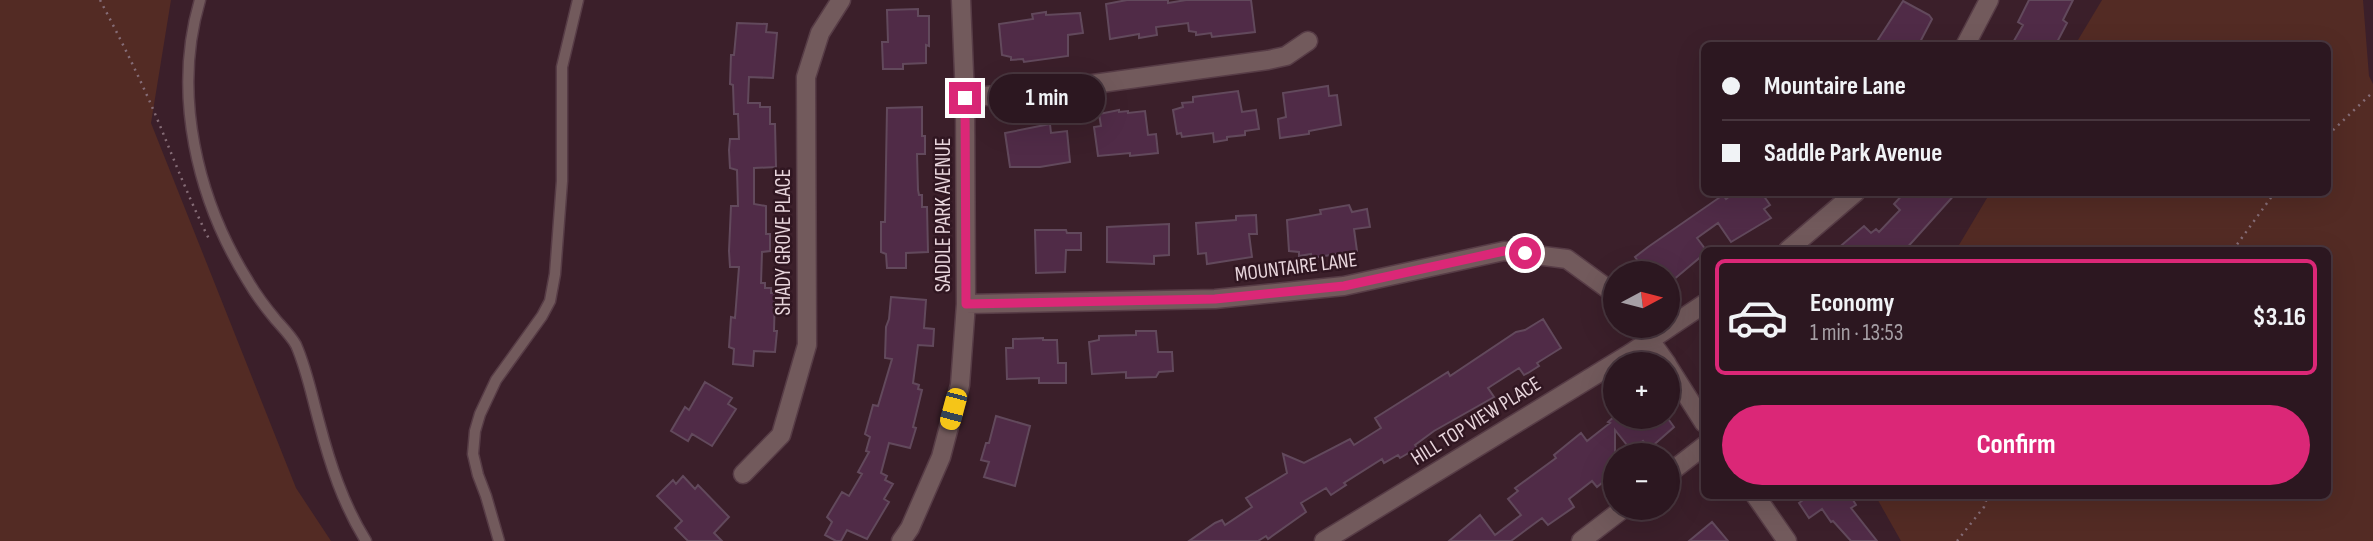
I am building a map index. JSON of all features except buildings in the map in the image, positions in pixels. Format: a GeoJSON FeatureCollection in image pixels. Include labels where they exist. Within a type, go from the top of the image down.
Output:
{"type":"FeatureCollection","features":[{"type":"Feature","properties":{"kind":"street","name":"SHADY GROVE PLACE"},"geometry":{"type":"LineString","coordinates":[[743,474],[781,435],[807,345],[806,77],[820,33],[841,0]]}},
{"type":"Feature","properties":{"kind":"street","name":"SADDLE PARK AVENUE"},"geometry":{"type":"LineString","coordinates":[[901,541],[910,528],[941,457],[960,385],[966,304],[965,98],[961,0]]}},
{"type":"Feature","properties":{"kind":"street"},"geometry":{"type":"LineString","coordinates":[[1967,42],[1989,0]]}},
{"type":"Feature","properties":{"kind":"street"},"geometry":{"type":"LineString","coordinates":[[965,98],[1057,89],[1268,60],[1286,56],[1308,41]]}},
{"type":"Feature","properties":{"kind":"street"},"geometry":{"type":"LineString","coordinates":[[1792,247],[1851,196]]}},
{"type":"Feature","properties":{"kind":"street","name":"MOUNTAIRE LANE"},"geometry":{"type":"LineString","coordinates":[[966,304],[1215,299],[1344,286],[1504,251],[1567,259],[1603,285]]}},
{"type":"Feature","properties":{"kind":"street","name":"HILL TOP VIEW PLACE"},"geometry":{"type":"LineString","coordinates":[[1680,315],[1701,305]]}},
{"type":"Feature","properties":{"kind":"street","name":"HILL TOP VIEW PLACE"},"geometry":{"type":"LineString","coordinates":[[1324,541],[1636,338]]}},
{"type":"Feature","properties":{"kind":"street"},"geometry":{"type":"LineString","coordinates":[[1680,385],[1701,418]]}},
{"type":"Feature","properties":{"kind":"street"},"geometry":{"type":"LineString","coordinates":[[1680,465],[1701,448]]}},
{"type":"Feature","properties":{"kind":"street"},"geometry":{"type":"LineString","coordinates":[[1758,499],[1787,541]]}},
{"type":"Feature","properties":{"kind":"street"},"geometry":{"type":"LineString","coordinates":[[1581,541],[1608,520]]}},
{"type":"Feature","properties":{"kind":"lane"},"geometry":{"type":"LineString","coordinates":[[200,0],[190,39],[187,78],[191,125],[201,172],[217,219],[247,281],[295,343],[336,480],[366,541]]}},
{"type":"Feature","properties":{"kind":"lane"},"geometry":{"type":"LineString","coordinates":[[499,541],[473,454],[475,431],[496,380],[550,301],[555,274],[562,181],[562,67],[578,0]]}},
{"type":"Feature","properties":{"kind":"path"},"geometry":{"type":"LineString","coordinates":[[100,0],[156,115]]}},
{"type":"Feature","properties":{"kind":"path"},"geometry":{"type":"LineString","coordinates":[[2331,132],[2373,92]]}},
{"type":"Feature","properties":{"kind":"path"},"geometry":{"type":"LineString","coordinates":[[2235,247],[2272,196]]}},
{"type":"Feature","properties":{"kind":"path"},"geometry":{"type":"LineString","coordinates":[[1957,541],[1984,507],[1987,499]]}},
{"type":"Feature","properties":{"kind":"shaded area"},"geometry":{"type":"Polygon","coordinates":[[[0,0],[171,0],[151,123],[296,488],[331,541],[0,541],[0,0]]]}},
{"type":"Feature","properties":{"kind":"shaded area"},"geometry":{"type":"Polygon","coordinates":[[[2102,0],[2363,0],[2369,76],[2373,84],[2373,541],[1901,541],[1877,499],[2331,499],[2331,247],[1958,247],[1988,196],[2331,196],[2331,42],[2077,42],[2102,0]]]}},
{"type":"Feature","properties":{"kind":"route"},"geometry":{"type":"LineString","coordinates":[[965,98],[966,304],[1215,299],[1344,286],[1504,251],[1525,253]]}}]}
